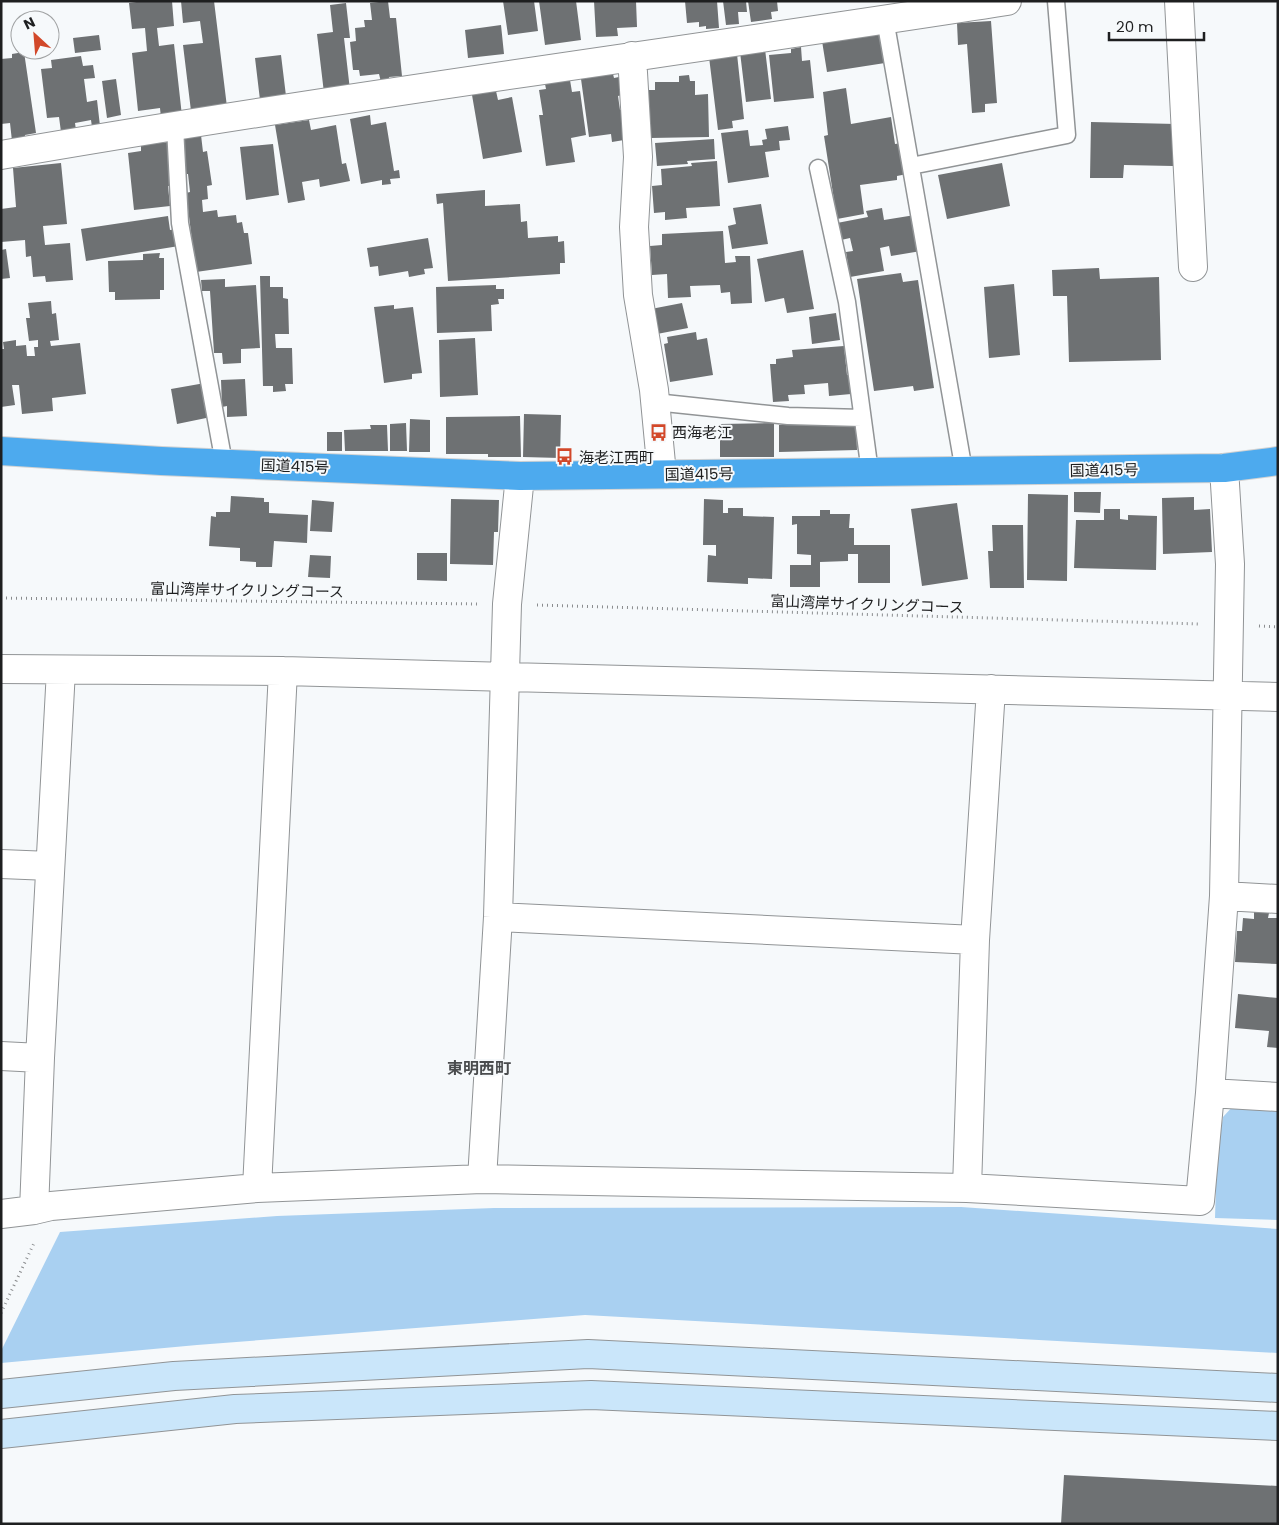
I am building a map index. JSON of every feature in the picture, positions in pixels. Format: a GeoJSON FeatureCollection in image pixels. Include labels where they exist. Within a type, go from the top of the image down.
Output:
{"type":"FeatureCollection","features":[{"type":"Feature","properties":{"kind":"highway","name":"国道415号"},"geometry":{"type":"LineString","coordinates":[[1,451],[520,476],[1224,468],[1278,461]]}},
{"type":"Feature","properties":{"kind":"street"},"geometry":{"type":"LineString","coordinates":[[1,155],[632,56],[1007,1]]}},
{"type":"Feature","properties":{"kind":"street"},"geometry":{"type":"LineString","coordinates":[[1179,1],[1193,267]]}},
{"type":"Feature","properties":{"kind":"street"},"geometry":{"type":"LineString","coordinates":[[632,56],[638,157],[634,228],[638,295],[655,402],[662,474]]}},
{"type":"Feature","properties":{"kind":"street"},"geometry":{"type":"LineString","coordinates":[[1,1214],[42,1208],[258,1188],[482,1179],[967,1188],[1200,1201],[1210,1094],[1224,896],[1230,564],[1224,468]]}},
{"type":"Feature","properties":{"kind":"street"},"geometry":{"type":"LineString","coordinates":[[482,1179],[498,917],[507,604],[520,476]]}},
{"type":"Feature","properties":{"kind":"street"},"geometry":{"type":"LineString","coordinates":[[1,669],[283,671],[506,659],[991,689],[1229,676],[1278,697]]}},
{"type":"Feature","properties":{"kind":"street"},"geometry":{"type":"LineString","coordinates":[[42,1208],[40,1058],[61,670]]}},
{"type":"Feature","properties":{"kind":"street"},"geometry":{"type":"LineString","coordinates":[[258,1188],[283,671]]}},
{"type":"Feature","properties":{"kind":"street"},"geometry":{"type":"LineString","coordinates":[[967,1188],[975,940],[991,689]]}},
{"type":"Feature","properties":{"kind":"street"},"geometry":{"type":"LineString","coordinates":[[1,864],[50,866]]}},
{"type":"Feature","properties":{"kind":"street"},"geometry":{"type":"LineString","coordinates":[[1224,896],[1278,899]]}},
{"type":"Feature","properties":{"kind":"street"},"geometry":{"type":"LineString","coordinates":[[498,917],[975,940]]}},
{"type":"Feature","properties":{"kind":"street"},"geometry":{"type":"LineString","coordinates":[[1,1056],[40,1058]]}},
{"type":"Feature","properties":{"kind":"street"},"geometry":{"type":"LineString","coordinates":[[1210,1094],[1278,1097]]}},
{"type":"Feature","properties":{"kind":"street"},"geometry":{"type":"LineString","coordinates":[[1,1394],[174,1376],[588,1354],[1278,1388]]}},
{"type":"Feature","properties":{"kind":"street"},"geometry":{"type":"LineString","coordinates":[[1,1434],[235,1409],[591,1395],[1278,1426]]}},
{"type":"Feature","properties":{"kind":"lane"},"geometry":{"type":"LineString","coordinates":[[911,166],[1067,135],[1056,1]]}},
{"type":"Feature","properties":{"kind":"lane"},"geometry":{"type":"LineString","coordinates":[[885,19],[964,471]]}},
{"type":"Feature","properties":{"kind":"lane"},"geometry":{"type":"LineString","coordinates":[[175,127],[180,223],[224,463]]}},
{"type":"Feature","properties":{"kind":"lane"},"geometry":{"type":"LineString","coordinates":[[818,168],[847,302],[870,472]]}},
{"type":"Feature","properties":{"kind":"lane"},"geometry":{"type":"LineString","coordinates":[[655,402],[788,416],[862,418]]}},
{"type":"Feature","properties":{"kind":"path","name":"富山湾岸サイクリングコース"},"geometry":{"type":"LineString","coordinates":[[1,598],[482,604]]}},
{"type":"Feature","properties":{"kind":"path","name":"富山湾岸サイクリングコース"},"geometry":{"type":"LineString","coordinates":[[535,605],[1208,624]]}},
{"type":"Feature","properties":{"kind":"path"},"geometry":{"type":"LineString","coordinates":[[1258,626],[1278,628]]}},
{"type":"Feature","properties":{"kind":"path"},"geometry":{"type":"LineString","coordinates":[[1,1313],[42,1208]]}},
{"type":"Feature","properties":{"kind":"shaded area"},"geometry":{"type":"Polygon","coordinates":[[[1234,1105],[1278,1107],[1278,1220],[1215,1218],[1217,1153],[1223,1117],[1234,1105]]]}},
{"type":"Feature","properties":{"kind":"shaded area"},"geometry":{"type":"Polygon","coordinates":[[[961,1207],[1278,1229],[1278,1353],[585,1315],[197,1345],[1,1363],[1,1351],[60,1232],[277,1216],[494,1208],[961,1207]]]}},
{"type":"Feature","properties":{"kind":"building"},"geometry":{"type":"Polygon","coordinates":[[[172,1],[174,26],[157,28],[159,46],[174,44],[182,116],[161,118],[160,108],[138,111],[132,53],[147,51],[145,28],[132,29],[129,3],[172,1]]]}},
{"type":"Feature","properties":{"kind":"building"},"geometry":{"type":"Polygon","coordinates":[[[181,1],[214,1],[227,107],[191,111],[183,45],[203,43],[200,21],[183,23],[181,1]]]}},
{"type":"Feature","properties":{"kind":"building"},"geometry":{"type":"Polygon","coordinates":[[[388,1],[390,18],[396,18],[402,76],[389,77],[390,82],[381,82],[379,74],[360,76],[359,70],[353,70],[350,42],[356,41],[355,28],[365,27],[364,20],[372,20],[370,3],[388,1]]]}},
{"type":"Feature","properties":{"kind":"building"},"geometry":{"type":"Polygon","coordinates":[[[503,1],[534,1],[538,31],[508,35],[503,1]]]}},
{"type":"Feature","properties":{"kind":"building"},"geometry":{"type":"Polygon","coordinates":[[[539,1],[576,1],[581,40],[545,45],[539,1]]]}},
{"type":"Feature","properties":{"kind":"building"},"geometry":{"type":"Polygon","coordinates":[[[594,1],[636,1],[637,27],[617,28],[618,36],[596,37],[594,1]]]}},
{"type":"Feature","properties":{"kind":"building"},"geometry":{"type":"Polygon","coordinates":[[[685,1],[717,1],[719,28],[706,29],[706,26],[699,27],[699,22],[687,23],[685,1]]]}},
{"type":"Feature","properties":{"kind":"building"},"geometry":{"type":"Polygon","coordinates":[[[723,1],[746,1],[747,12],[738,12],[739,24],[726,25],[723,1]]]}},
{"type":"Feature","properties":{"kind":"building"},"geometry":{"type":"Polygon","coordinates":[[[748,1],[777,1],[778,11],[771,12],[772,19],[751,22],[748,1]]]}},
{"type":"Feature","properties":{"kind":"building"},"geometry":{"type":"Polygon","coordinates":[[[346,3],[350,38],[344,38],[350,90],[324,93],[317,34],[333,32],[330,5],[346,3]]]}},
{"type":"Feature","properties":{"kind":"building"},"geometry":{"type":"Polygon","coordinates":[[[991,21],[997,103],[985,104],[985,112],[972,113],[967,44],[958,45],[957,23],[991,21]]]}},
{"type":"Feature","properties":{"kind":"building"},"geometry":{"type":"Polygon","coordinates":[[[501,25],[504,54],[468,58],[465,30],[501,25]]]}},
{"type":"Feature","properties":{"kind":"building"},"geometry":{"type":"Polygon","coordinates":[[[880,31],[885,63],[827,72],[822,41],[880,31]]]}},
{"type":"Feature","properties":{"kind":"building"},"geometry":{"type":"Polygon","coordinates":[[[99,35],[101,50],[75,53],[73,38],[99,35]]]}},
{"type":"Feature","properties":{"kind":"building"},"geometry":{"type":"Polygon","coordinates":[[[801,47],[802,61],[810,60],[814,98],[774,102],[769,55],[791,53],[791,49],[801,47]]]}},
{"type":"Feature","properties":{"kind":"building"},"geometry":{"type":"Polygon","coordinates":[[[765,49],[771,99],[746,102],[740,52],[765,49]]]}},
{"type":"Feature","properties":{"kind":"building"},"geometry":{"type":"Polygon","coordinates":[[[737,54],[744,119],[732,121],[733,128],[718,130],[709,57],[737,54]]]}},
{"type":"Feature","properties":{"kind":"building"},"geometry":{"type":"Polygon","coordinates":[[[281,55],[286,96],[260,100],[255,58],[281,55]]]}},
{"type":"Feature","properties":{"kind":"building"},"geometry":{"type":"Polygon","coordinates":[[[81,56],[83,66],[93,65],[95,78],[84,79],[87,102],[97,100],[100,126],[92,127],[91,120],[75,123],[76,130],[61,132],[59,117],[47,118],[41,69],[52,68],[51,60],[81,56]]]}},
{"type":"Feature","properties":{"kind":"building"},"geometry":{"type":"Polygon","coordinates":[[[1,59],[25,60],[36,133],[25,135],[25,139],[12,141],[10,123],[1,124],[1,59]]]}},
{"type":"Feature","properties":{"kind":"building"},"geometry":{"type":"Polygon","coordinates":[[[613,74],[614,78],[619,77],[622,95],[618,96],[620,110],[624,109],[624,140],[612,142],[611,134],[589,137],[581,79],[613,74]]]}},
{"type":"Feature","properties":{"kind":"building"},"geometry":{"type":"Polygon","coordinates":[[[689,75],[690,81],[695,81],[695,95],[708,94],[709,137],[650,138],[649,100],[645,100],[645,90],[655,90],[655,82],[679,82],[679,76],[689,75]]]}},
{"type":"Feature","properties":{"kind":"building"},"geometry":{"type":"Polygon","coordinates":[[[116,79],[121,115],[107,118],[102,81],[116,79]]]}},
{"type":"Feature","properties":{"kind":"building"},"geometry":{"type":"Polygon","coordinates":[[[570,80],[572,92],[580,91],[586,135],[571,138],[575,162],[546,166],[539,115],[543,115],[539,90],[546,89],[545,84],[570,80]]]}},
{"type":"Feature","properties":{"kind":"building"},"geometry":{"type":"Polygon","coordinates":[[[846,88],[851,124],[891,117],[895,144],[902,143],[907,174],[897,176],[897,180],[860,185],[864,214],[837,219],[824,136],[828,135],[823,92],[846,88]]]}},
{"type":"Feature","properties":{"kind":"building"},"geometry":{"type":"Polygon","coordinates":[[[496,91],[498,100],[512,97],[522,152],[483,159],[472,95],[496,91]]]}},
{"type":"Feature","properties":{"kind":"building"},"geometry":{"type":"Polygon","coordinates":[[[370,115],[371,125],[386,122],[394,171],[399,170],[400,178],[390,179],[391,184],[382,185],[382,180],[361,184],[350,119],[370,115]]]}},
{"type":"Feature","properties":{"kind":"building"},"geometry":{"type":"Polygon","coordinates":[[[309,120],[311,130],[336,125],[342,164],[346,163],[350,181],[320,187],[319,179],[302,182],[305,200],[288,203],[275,125],[309,120]]]}},
{"type":"Feature","properties":{"kind":"building"},"geometry":{"type":"Polygon","coordinates":[[[1091,122],[1176,124],[1173,136],[1173,166],[1124,165],[1123,178],[1090,178],[1091,122]]]}},
{"type":"Feature","properties":{"kind":"building"},"geometry":{"type":"Polygon","coordinates":[[[788,126],[790,140],[779,141],[780,150],[765,152],[769,177],[728,183],[721,133],[748,130],[750,146],[763,145],[762,140],[767,139],[765,129],[788,126]]]}},
{"type":"Feature","properties":{"kind":"building"},"geometry":{"type":"Polygon","coordinates":[[[201,135],[203,152],[207,151],[212,185],[207,186],[208,199],[202,200],[203,212],[217,210],[218,217],[236,215],[237,223],[242,222],[244,233],[248,233],[252,264],[196,272],[186,193],[190,192],[188,174],[183,174],[183,138],[201,135]]]}},
{"type":"Feature","properties":{"kind":"building"},"geometry":{"type":"Polygon","coordinates":[[[714,139],[715,159],[687,161],[688,164],[657,166],[655,143],[714,139]]]}},
{"type":"Feature","properties":{"kind":"building"},"geometry":{"type":"Polygon","coordinates":[[[169,142],[174,186],[168,186],[170,206],[134,210],[128,153],[141,151],[141,145],[169,142]]]}},
{"type":"Feature","properties":{"kind":"building"},"geometry":{"type":"Polygon","coordinates":[[[273,144],[279,195],[246,200],[240,147],[273,144]]]}},
{"type":"Feature","properties":{"kind":"building"},"geometry":{"type":"Polygon","coordinates":[[[717,161],[720,206],[686,208],[687,218],[665,220],[665,212],[654,213],[652,186],[662,185],[661,169],[692,166],[691,163],[717,161]]]}},
{"type":"Feature","properties":{"kind":"building"},"geometry":{"type":"Polygon","coordinates":[[[61,163],[67,224],[43,226],[45,245],[70,243],[73,280],[46,282],[45,276],[33,277],[31,256],[26,257],[25,240],[1,242],[1,209],[16,207],[13,168],[61,163]]]}},
{"type":"Feature","properties":{"kind":"building"},"geometry":{"type":"Polygon","coordinates":[[[1002,163],[1010,206],[947,219],[938,175],[1002,163]]]}},
{"type":"Feature","properties":{"kind":"building"},"geometry":{"type":"Polygon","coordinates":[[[485,190],[485,206],[520,204],[521,222],[527,221],[528,238],[558,236],[558,242],[564,241],[565,263],[560,263],[560,274],[448,281],[443,203],[437,204],[436,194],[485,190]]]}},
{"type":"Feature","properties":{"kind":"building"},"geometry":{"type":"Polygon","coordinates":[[[761,204],[768,244],[732,249],[728,226],[736,224],[733,208],[761,204]]]}},
{"type":"Feature","properties":{"kind":"building"},"geometry":{"type":"Polygon","coordinates":[[[882,208],[884,220],[915,215],[921,251],[891,256],[889,246],[880,248],[884,271],[850,277],[846,252],[853,251],[850,238],[841,240],[837,223],[868,217],[866,211],[882,208]]]}},
{"type":"Feature","properties":{"kind":"building"},"geometry":{"type":"Polygon","coordinates":[[[168,216],[170,230],[177,229],[179,246],[86,261],[81,229],[168,216]]]}},
{"type":"Feature","properties":{"kind":"building"},"geometry":{"type":"Polygon","coordinates":[[[723,231],[725,263],[736,262],[735,256],[750,256],[752,303],[731,304],[730,292],[721,293],[720,285],[690,286],[691,297],[668,298],[667,274],[652,275],[650,246],[662,245],[662,234],[723,231]]]}},
{"type":"Feature","properties":{"kind":"building"},"geometry":{"type":"Polygon","coordinates":[[[428,238],[433,268],[424,269],[425,274],[409,277],[408,271],[379,276],[378,266],[370,267],[367,248],[428,238]]]}},
{"type":"Feature","properties":{"kind":"building"},"geometry":{"type":"Polygon","coordinates":[[[6,249],[10,278],[1,279],[1,250],[6,249]]]}},
{"type":"Feature","properties":{"kind":"building"},"geometry":{"type":"Polygon","coordinates":[[[803,250],[814,309],[787,313],[784,298],[765,302],[757,259],[803,250]]]}},
{"type":"Feature","properties":{"kind":"building"},"geometry":{"type":"Polygon","coordinates":[[[160,253],[159,258],[164,258],[164,290],[160,290],[160,299],[115,300],[115,292],[109,292],[108,261],[143,260],[143,254],[160,253]]]}},
{"type":"Feature","properties":{"kind":"building"},"geometry":{"type":"Polygon","coordinates":[[[1099,268],[1100,279],[1159,277],[1161,360],[1069,362],[1067,296],[1053,296],[1052,270],[1099,268]]]}},
{"type":"Feature","properties":{"kind":"building"},"geometry":{"type":"Polygon","coordinates":[[[901,273],[903,282],[918,280],[934,388],[914,391],[913,386],[874,391],[857,279],[901,273]]]}},
{"type":"Feature","properties":{"kind":"building"},"geometry":{"type":"Polygon","coordinates":[[[260,276],[270,276],[270,287],[283,287],[283,298],[288,299],[289,334],[275,334],[276,348],[292,348],[293,384],[285,384],[286,391],[273,392],[273,386],[263,386],[260,276]]]}},
{"type":"Feature","properties":{"kind":"building"},"geometry":{"type":"Polygon","coordinates":[[[225,279],[225,287],[256,285],[260,348],[241,349],[241,363],[223,364],[222,353],[214,353],[210,291],[202,291],[201,280],[225,279]]]}},
{"type":"Feature","properties":{"kind":"building"},"geometry":{"type":"Polygon","coordinates":[[[1014,284],[1020,355],[989,358],[984,287],[1014,284]]]}},
{"type":"Feature","properties":{"kind":"building"},"geometry":{"type":"Polygon","coordinates":[[[496,285],[496,289],[504,289],[504,299],[498,299],[499,304],[491,305],[492,331],[437,333],[436,287],[496,285]]]}},
{"type":"Feature","properties":{"kind":"building"},"geometry":{"type":"Polygon","coordinates":[[[51,301],[52,314],[56,313],[59,340],[50,341],[51,346],[80,343],[86,394],[52,398],[53,411],[22,414],[19,385],[12,385],[15,405],[1,407],[1,349],[4,349],[3,342],[16,340],[16,346],[26,345],[27,356],[35,356],[34,347],[38,347],[38,340],[29,341],[26,318],[30,318],[28,303],[51,301]]]}},
{"type":"Feature","properties":{"kind":"building"},"geometry":{"type":"Polygon","coordinates":[[[682,303],[688,328],[657,334],[651,309],[682,303]]]}},
{"type":"Feature","properties":{"kind":"building"},"geometry":{"type":"Polygon","coordinates":[[[394,305],[394,309],[413,307],[422,373],[412,374],[412,379],[384,383],[374,307],[394,305]]]}},
{"type":"Feature","properties":{"kind":"building"},"geometry":{"type":"Polygon","coordinates":[[[836,313],[840,340],[812,344],[809,317],[836,313]]]}},
{"type":"Feature","properties":{"kind":"building"},"geometry":{"type":"Polygon","coordinates":[[[696,332],[697,340],[707,338],[713,375],[670,382],[664,344],[668,343],[667,337],[696,332]]]}},
{"type":"Feature","properties":{"kind":"building"},"geometry":{"type":"Polygon","coordinates":[[[475,338],[478,395],[440,397],[439,340],[475,338]]]}},
{"type":"Feature","properties":{"kind":"building"},"geometry":{"type":"Polygon","coordinates":[[[844,346],[847,375],[853,374],[854,389],[850,389],[851,394],[829,396],[828,383],[804,385],[805,394],[788,395],[789,401],[773,402],[770,364],[776,364],[776,359],[793,357],[792,350],[844,346]]]}},
{"type":"Feature","properties":{"kind":"building"},"geometry":{"type":"Polygon","coordinates":[[[245,379],[247,416],[227,417],[227,406],[222,407],[221,380],[245,379]]]}},
{"type":"Feature","properties":{"kind":"building"},"geometry":{"type":"Polygon","coordinates":[[[205,383],[211,417],[177,424],[171,389],[205,383]]]}},
{"type":"Feature","properties":{"kind":"building"},"geometry":{"type":"Polygon","coordinates":[[[524,414],[561,415],[560,458],[523,457],[524,414]]]}},
{"type":"Feature","properties":{"kind":"building"},"geometry":{"type":"Polygon","coordinates":[[[520,416],[521,457],[488,457],[488,454],[446,454],[446,417],[520,416]]]}},
{"type":"Feature","properties":{"kind":"building"},"geometry":{"type":"Polygon","coordinates":[[[410,419],[430,420],[430,452],[409,452],[410,419]]]}},
{"type":"Feature","properties":{"kind":"building"},"geometry":{"type":"Polygon","coordinates":[[[406,423],[407,451],[390,451],[390,424],[406,423]]]}},
{"type":"Feature","properties":{"kind":"building"},"geometry":{"type":"Polygon","coordinates":[[[774,423],[774,457],[720,457],[720,424],[774,423]]]}},
{"type":"Feature","properties":{"kind":"building"},"geometry":{"type":"Polygon","coordinates":[[[856,424],[857,450],[779,452],[779,425],[856,424]]]}},
{"type":"Feature","properties":{"kind":"building"},"geometry":{"type":"Polygon","coordinates":[[[370,425],[387,425],[388,451],[345,451],[344,430],[371,429],[370,425]]]}},
{"type":"Feature","properties":{"kind":"building"},"geometry":{"type":"Polygon","coordinates":[[[327,432],[342,432],[342,451],[327,451],[327,432]]]}},
{"type":"Feature","properties":{"kind":"building"},"geometry":{"type":"Polygon","coordinates":[[[1074,492],[1101,492],[1100,513],[1074,512],[1074,492]]]}},
{"type":"Feature","properties":{"kind":"building"},"geometry":{"type":"Polygon","coordinates":[[[1028,494],[1068,495],[1067,581],[1027,580],[1028,494]]]}},
{"type":"Feature","properties":{"kind":"building"},"geometry":{"type":"Polygon","coordinates":[[[231,496],[264,498],[264,502],[269,502],[269,513],[308,515],[307,543],[274,541],[272,567],[256,567],[256,562],[240,561],[240,548],[209,546],[211,516],[216,517],[216,512],[230,512],[231,496]]]}},
{"type":"Feature","properties":{"kind":"building"},"geometry":{"type":"Polygon","coordinates":[[[1194,497],[1194,510],[1210,509],[1212,552],[1163,554],[1162,498],[1194,497]]]}},
{"type":"Feature","properties":{"kind":"building"},"geometry":{"type":"Polygon","coordinates":[[[451,499],[499,500],[498,532],[494,532],[493,565],[450,564],[451,499]]]}},
{"type":"Feature","properties":{"kind":"building"},"geometry":{"type":"Polygon","coordinates":[[[704,499],[723,500],[723,513],[728,513],[728,508],[743,508],[743,516],[774,517],[772,579],[748,578],[748,584],[707,582],[708,555],[716,556],[716,545],[703,545],[704,499]]]}},
{"type":"Feature","properties":{"kind":"building"},"geometry":{"type":"Polygon","coordinates":[[[312,500],[334,502],[332,532],[310,531],[312,500]]]}},
{"type":"Feature","properties":{"kind":"building"},"geometry":{"type":"Polygon","coordinates":[[[957,503],[968,579],[922,586],[911,509],[957,503]]]}},
{"type":"Feature","properties":{"kind":"building"},"geometry":{"type":"Polygon","coordinates":[[[1104,509],[1120,509],[1120,519],[1128,520],[1128,515],[1157,516],[1156,570],[1074,568],[1076,520],[1104,520],[1104,509]]]}},
{"type":"Feature","properties":{"kind":"building"},"geometry":{"type":"Polygon","coordinates":[[[820,510],[830,510],[830,514],[850,514],[849,528],[854,528],[854,545],[890,545],[890,583],[858,583],[858,554],[848,554],[848,561],[820,562],[820,587],[790,587],[790,565],[811,565],[811,555],[797,554],[797,524],[792,525],[792,516],[820,516],[820,510]]]}},
{"type":"Feature","properties":{"kind":"building"},"geometry":{"type":"Polygon","coordinates":[[[992,525],[1023,525],[1024,588],[990,588],[988,551],[993,551],[992,525]]]}},
{"type":"Feature","properties":{"kind":"building"},"geometry":{"type":"Polygon","coordinates":[[[417,553],[447,553],[447,581],[417,580],[417,553]]]}},
{"type":"Feature","properties":{"kind":"building"},"geometry":{"type":"Polygon","coordinates":[[[310,555],[331,556],[330,578],[308,577],[310,555]]]}},
{"type":"Feature","properties":{"kind":"building"},"geometry":{"type":"Polygon","coordinates":[[[1254,912],[1269,913],[1268,918],[1278,918],[1278,964],[1235,962],[1237,931],[1242,931],[1243,918],[1254,919],[1254,912]]]}},
{"type":"Feature","properties":{"kind":"building"},"geometry":{"type":"Polygon","coordinates":[[[1238,994],[1278,998],[1278,1048],[1267,1047],[1269,1031],[1235,1028],[1238,994]]]}},
{"type":"Feature","properties":{"kind":"building"},"geometry":{"type":"Polygon","coordinates":[[[1064,1475],[1278,1486],[1278,1524],[1061,1524],[1064,1475]]]}},
{"type":"Feature","properties":{"kind":"place","name":"西海老江"},"geometry":{"type":"Point","coordinates":[658,432]}},
{"type":"Feature","properties":{"kind":"place","name":"海老江西町"},"geometry":{"type":"Point","coordinates":[565,457]}},
{"type":"Feature","properties":{"kind":"district","name":"東明西町"},"geometry":{"type":"Point","coordinates":[479,1068]}}]}
